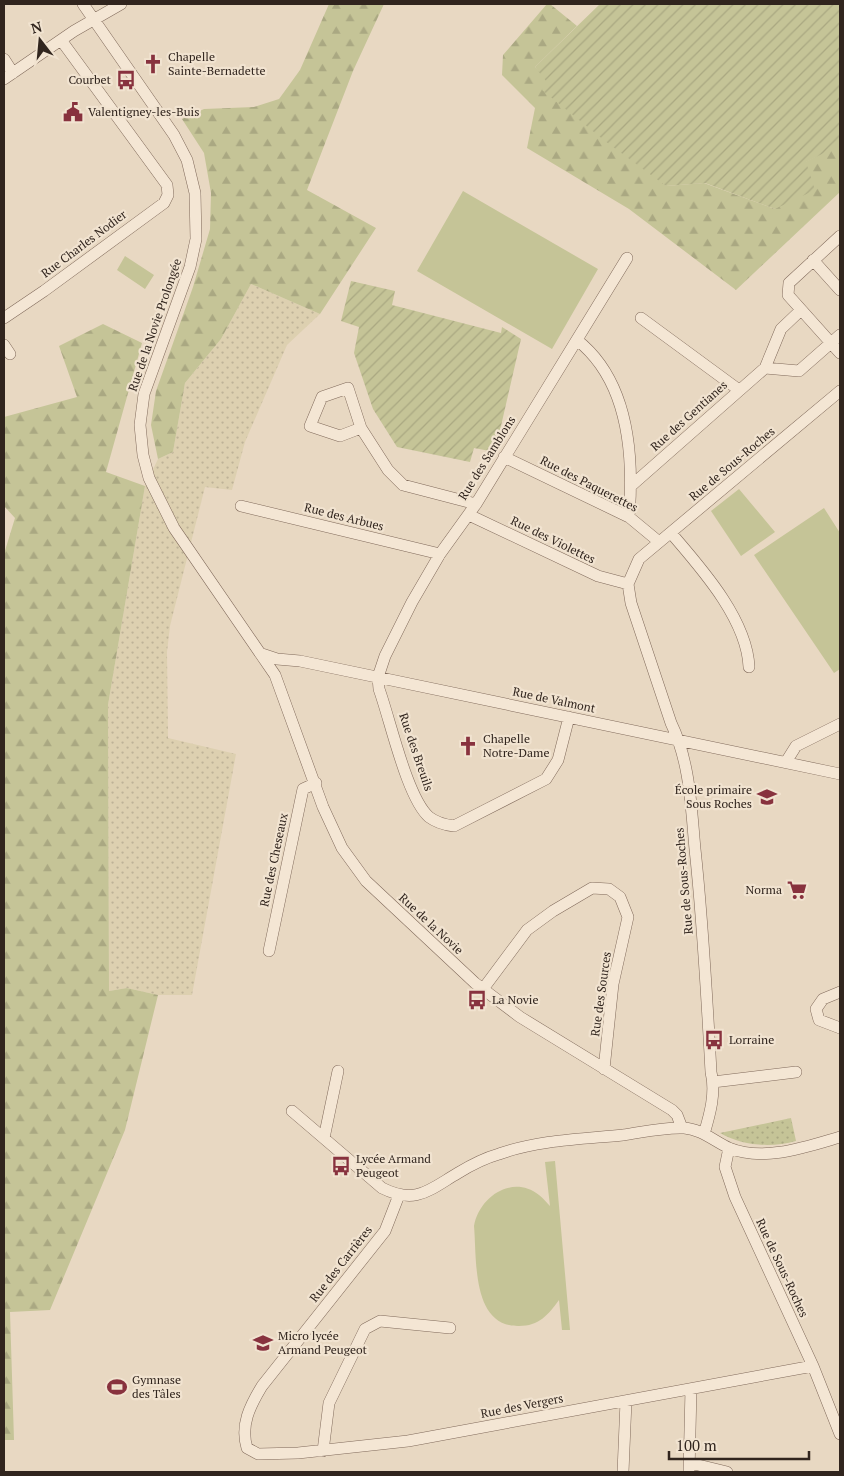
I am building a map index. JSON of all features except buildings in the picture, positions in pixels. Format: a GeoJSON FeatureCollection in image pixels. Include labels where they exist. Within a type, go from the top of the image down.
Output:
{"type":"FeatureCollection","features":[{"type":"Feature","properties":{"kind":"street","name":"Rue de la Novie Prolongée"},"geometry":{"type":"LineString","coordinates":[[84,4],[174,135],[187,160],[196,193],[196,239],[190,267],[144,394],[140,425],[143,455],[149,478],[174,528],[262,654]]}},
{"type":"Feature","properties":{"kind":"street"},"geometry":{"type":"LineString","coordinates":[[4,59],[8,76],[94,19],[122,4]]}},
{"type":"Feature","properties":{"kind":"street","name":"Rue Charles Nodier"},"geometry":{"type":"LineString","coordinates":[[4,318],[164,203],[168,195],[167,185],[61,40]]}},
{"type":"Feature","properties":{"kind":"street"},"geometry":{"type":"LineString","coordinates":[[840,236],[789,282],[788,295],[801,310],[836,339],[840,353]]}},
{"type":"Feature","properties":{"kind":"street","name":"Rue des Samblons"},"geometry":{"type":"LineString","coordinates":[[378,677],[412,602],[440,554],[476,504],[627,258]]}},
{"type":"Feature","properties":{"kind":"street"},"geometry":{"type":"LineString","coordinates":[[813,260],[840,290]]}},
{"type":"Feature","properties":{"kind":"street","name":"Rue des Gentianes"},"geometry":{"type":"LineString","coordinates":[[632,485],[765,368],[781,329],[801,310]]}},
{"type":"Feature","properties":{"kind":"street"},"geometry":{"type":"LineString","coordinates":[[641,318],[739,390]]}},
{"type":"Feature","properties":{"kind":"street"},"geometry":{"type":"LineString","coordinates":[[765,368],[799,371],[836,339]]}},
{"type":"Feature","properties":{"kind":"street"},"geometry":{"type":"LineString","coordinates":[[577,340],[607,374],[620,404],[628,434],[632,485],[629,517]]}},
{"type":"Feature","properties":{"kind":"street"},"geometry":{"type":"LineString","coordinates":[[361,428],[340,436],[310,426],[322,398],[348,388],[361,428],[388,470],[403,485],[476,504]]}},
{"type":"Feature","properties":{"kind":"street","name":"Rue de Sous-Roches"},"geometry":{"type":"LineString","coordinates":[[704,1134],[712,1101],[713,1082],[702,911],[688,779],[680,741],[671,723],[631,603],[628,584],[639,560],[658,542],[840,391]]}},
{"type":"Feature","properties":{"kind":"street","name":"Rue des Paquerettes"},"geometry":{"type":"LineString","coordinates":[[504,457],[629,517],[658,542]]}},
{"type":"Feature","properties":{"kind":"street","name":"Rue des Arbues"},"geometry":{"type":"LineString","coordinates":[[241,506],[440,554]]}},
{"type":"Feature","properties":{"kind":"street","name":"Rue des Violettes"},"geometry":{"type":"LineString","coordinates":[[468,514],[598,576],[628,584]]}},
{"type":"Feature","properties":{"kind":"street"},"geometry":{"type":"LineString","coordinates":[[671,533],[716,585],[748,649],[749,667]]}},
{"type":"Feature","properties":{"kind":"street","name":"Rue de Valmont"},"geometry":{"type":"LineString","coordinates":[[262,654],[840,774]]}},
{"type":"Feature","properties":{"kind":"street","name":"Rue de la Novie"},"geometry":{"type":"LineString","coordinates":[[262,654],[273,670],[316,783],[323,807],[342,848],[366,881],[483,989],[520,1017],[672,1110],[682,1128]]}},
{"type":"Feature","properties":{"kind":"street"},"geometry":{"type":"LineString","coordinates":[[273,670],[291,661]]}},
{"type":"Feature","properties":{"kind":"street","name":"Rue des Breuils"},"geometry":{"type":"LineString","coordinates":[[378,677],[379,689],[413,793],[428,816],[446,826],[454,826],[546,779],[558,760],[569,717]]}},
{"type":"Feature","properties":{"kind":"street"},"geometry":{"type":"LineString","coordinates":[[786,762],[796,746],[840,724]]}},
{"type":"Feature","properties":{"kind":"street","name":"Rue des Cheseaux"},"geometry":{"type":"LineString","coordinates":[[269,951],[302,789],[316,783]]}},
{"type":"Feature","properties":{"kind":"street","name":"Rue des Sources"},"geometry":{"type":"LineString","coordinates":[[483,989],[528,930],[553,911],[592,888],[609,889],[620,897],[628,918],[613,984],[604,1069]]}},
{"type":"Feature","properties":{"kind":"street"},"geometry":{"type":"LineString","coordinates":[[840,992],[823,999],[816,1008],[819,1020],[840,1028]]}},
{"type":"Feature","properties":{"kind":"street"},"geometry":{"type":"LineString","coordinates":[[324,1138],[338,1071]]}},
{"type":"Feature","properties":{"kind":"street"},"geometry":{"type":"LineString","coordinates":[[713,1082],[796,1072]]}},
{"type":"Feature","properties":{"kind":"street"},"geometry":{"type":"LineString","coordinates":[[292,1111],[382,1188],[399,1195],[424,1194],[480,1161],[527,1147],[682,1128],[704,1134],[729,1148],[748,1153],[772,1153],[792,1150],[840,1137]]}},
{"type":"Feature","properties":{"kind":"street","name":"Rue de Sous-Roches"},"geometry":{"type":"LineString","coordinates":[[729,1148],[726,1160],[727,1178],[813,1366],[840,1434]]}},
{"type":"Feature","properties":{"kind":"street","name":"Rue des Carrières"},"geometry":{"type":"LineString","coordinates":[[244,1438],[245,1421],[251,1404],[262,1386],[385,1231],[399,1195]]}},
{"type":"Feature","properties":{"kind":"street"},"geometry":{"type":"LineString","coordinates":[[323,1451],[329,1403],[365,1329],[380,1321],[450,1328]]}},
{"type":"Feature","properties":{"kind":"street","name":"Rue des Vergers"},"geometry":{"type":"LineString","coordinates":[[244,1438],[247,1448],[258,1454],[323,1451],[408,1441],[813,1366]]}},
{"type":"Feature","properties":{"kind":"street"},"geometry":{"type":"LineString","coordinates":[[692,1389],[689,1468],[727,1472]]}},
{"type":"Feature","properties":{"kind":"street"},"geometry":{"type":"LineString","coordinates":[[623,1472],[626,1401]]}},
{"type":"Feature","properties":{"kind":"shaded area"},"geometry":{"type":"Polygon","coordinates":[[[251,284],[320,314],[287,345],[245,442],[232,490],[205,487],[170,626],[167,652],[168,738],[236,754],[192,995],[158,995],[127,988],[109,991],[108,705],[145,486],[158,459],[173,452],[185,383],[221,339],[251,284]]]}},
{"type":"Feature","properties":{"kind":"green space"},"geometry":{"type":"Polygon","coordinates":[[[329,4],[384,4],[353,71],[307,190],[376,228],[320,314],[251,284],[221,339],[185,383],[173,452],[158,459],[151,425],[156,391],[193,287],[210,229],[211,193],[204,153],[182,119],[204,109],[254,107],[279,99],[300,70],[329,4]]]}},
{"type":"Feature","properties":{"kind":"green space"},"geometry":{"type":"Polygon","coordinates":[[[547,4],[550,4],[577,26],[535,67],[666,186],[704,183],[775,209],[805,162],[840,144],[840,192],[736,290],[629,209],[527,148],[535,108],[502,75],[503,55],[547,4]]]}},
{"type":"Feature","properties":{"kind":"green space"},"geometry":{"type":"Polygon","coordinates":[[[600,4],[840,4],[840,145],[806,162],[815,190],[775,209],[705,183],[666,186],[605,141],[542,90],[546,81],[535,67],[600,4]]]}},
{"type":"Feature","properties":{"kind":"green space"},"geometry":{"type":"Polygon","coordinates":[[[463,191],[598,269],[552,349],[417,271],[463,191]]]}},
{"type":"Feature","properties":{"kind":"green space"},"geometry":{"type":"Polygon","coordinates":[[[125,256],[154,275],[145,289],[117,270],[125,256]]]}},
{"type":"Feature","properties":{"kind":"green space"},"geometry":{"type":"Polygon","coordinates":[[[351,281],[395,291],[392,305],[501,333],[502,327],[521,339],[495,452],[474,448],[470,462],[397,447],[373,409],[354,353],[359,327],[341,321],[351,281]]]}},
{"type":"Feature","properties":{"kind":"green space"},"geometry":{"type":"Polygon","coordinates":[[[103,324],[142,343],[106,472],[145,486],[108,705],[109,991],[127,988],[158,995],[125,1130],[50,1310],[10,1312],[14,1440],[4,1440],[4,554],[15,518],[4,506],[4,417],[77,397],[59,346],[103,324]]]}},
{"type":"Feature","properties":{"kind":"green space"},"geometry":{"type":"Polygon","coordinates":[[[739,489],[775,532],[741,556],[711,511],[739,489]]]}},
{"type":"Feature","properties":{"kind":"green space"},"geometry":{"type":"Polygon","coordinates":[[[824,508],[840,533],[840,669],[834,673],[754,555],[824,508]]]}},
{"type":"Feature","properties":{"kind":"green space"},"geometry":{"type":"Polygon","coordinates":[[[791,1118],[796,1141],[777,1145],[757,1144],[738,1141],[720,1133],[791,1118]]]}},
{"type":"Feature","properties":{"kind":"green space"},"geometry":{"type":"Polygon","coordinates":[[[555,1161],[570,1330],[562,1330],[559,1300],[547,1315],[538,1322],[519,1326],[503,1323],[492,1315],[484,1303],[480,1288],[474,1226],[477,1215],[490,1198],[508,1188],[529,1189],[539,1195],[550,1206],[545,1162],[555,1161]]]}},
{"type":"Feature","properties":{"kind":"place","name":"Chapelle Sainte-Bernadette"},"geometry":{"type":"Point","coordinates":[153,64]}},
{"type":"Feature","properties":{"kind":"place","name":"Courbet"},"geometry":{"type":"Point","coordinates":[126,80]}},
{"type":"Feature","properties":{"kind":"place","name":"Valentigney-les-Buis"},"geometry":{"type":"Point","coordinates":[73,112]}},
{"type":"Feature","properties":{"kind":"place","name":"Chapelle Notre-Dame"},"geometry":{"type":"Point","coordinates":[468,746]}},
{"type":"Feature","properties":{"kind":"place","name":"École primaire Sous Roches"},"geometry":{"type":"Point","coordinates":[767,797]}},
{"type":"Feature","properties":{"kind":"place","name":"Norma"},"geometry":{"type":"Point","coordinates":[797,890]}},
{"type":"Feature","properties":{"kind":"place","name":"La Novie"},"geometry":{"type":"Point","coordinates":[477,1000]}},
{"type":"Feature","properties":{"kind":"place","name":"Lorraine"},"geometry":{"type":"Point","coordinates":[714,1040]}},
{"type":"Feature","properties":{"kind":"place","name":"Lycée Armand Peugeot"},"geometry":{"type":"Point","coordinates":[341,1166]}},
{"type":"Feature","properties":{"kind":"place","name":"Micro lycée Armand Peugeot"},"geometry":{"type":"Point","coordinates":[263,1343]}},
{"type":"Feature","properties":{"kind":"place","name":"Gymnase des Tâles"},"geometry":{"type":"Point","coordinates":[117,1387]}}]}
